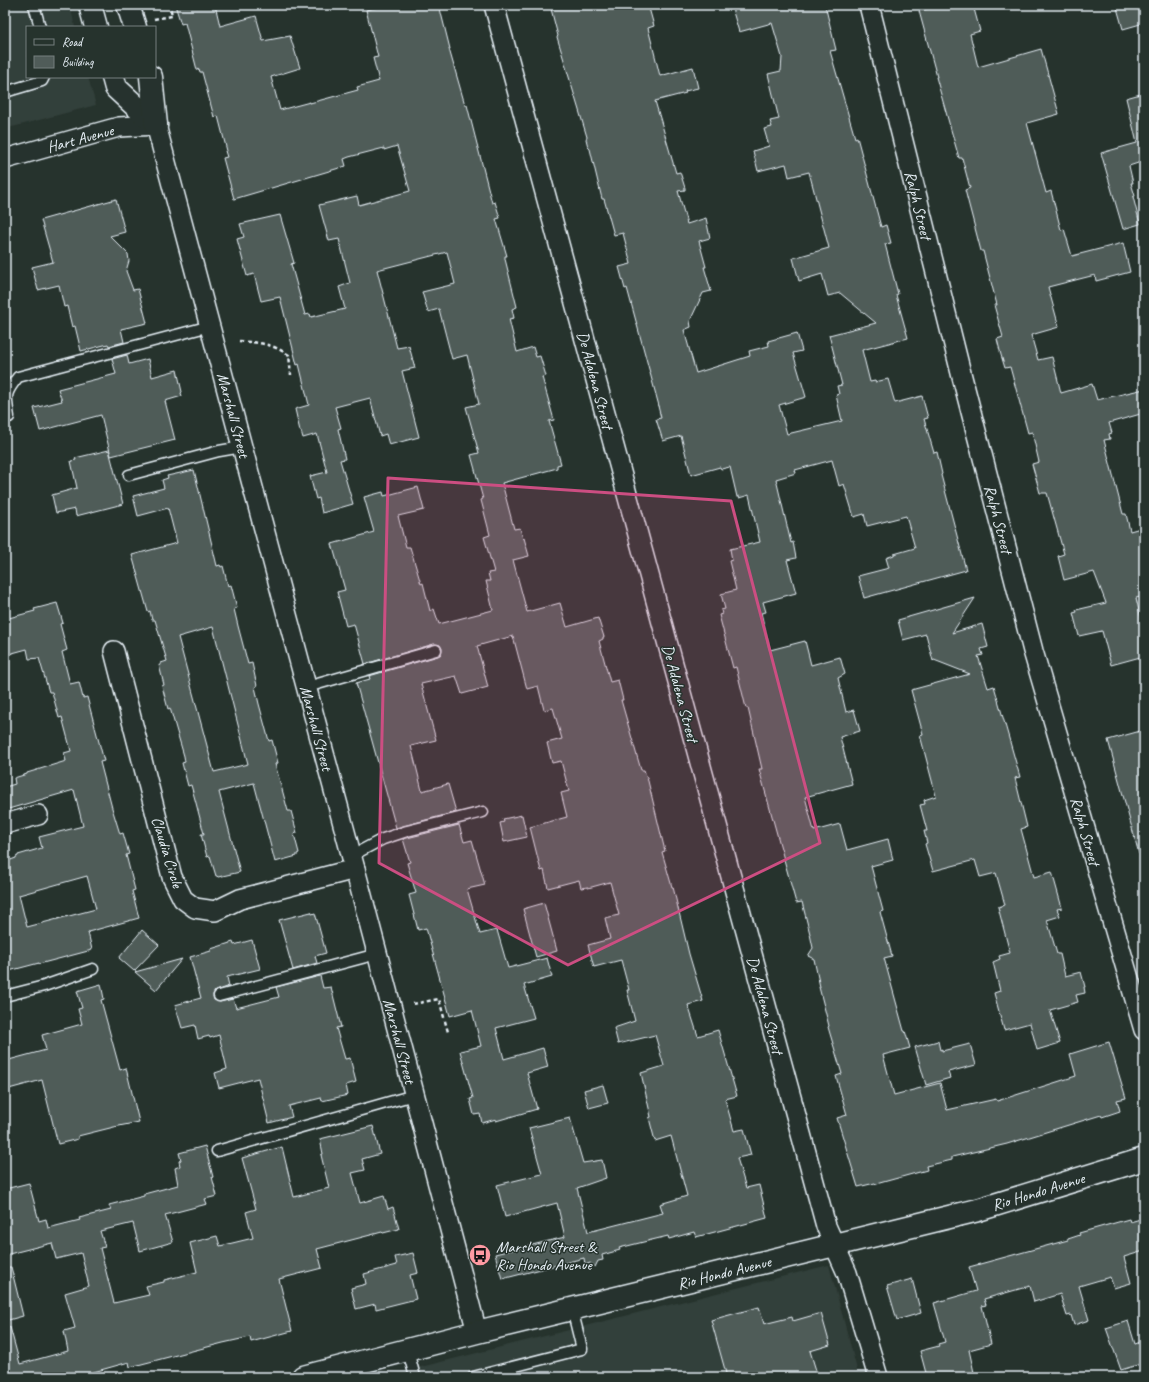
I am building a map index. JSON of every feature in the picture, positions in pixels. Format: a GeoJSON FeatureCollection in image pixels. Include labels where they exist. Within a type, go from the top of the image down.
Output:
{"type":"FeatureCollection","features":[{"type":"Feature","properties":{"kind":"street"},"geometry":{"type":"LineString","coordinates":[[90,5],[96,26]]}},
{"type":"Feature","properties":{"kind":"street"},"geometry":{"type":"LineString","coordinates":[[128,5],[145,23]]}},
{"type":"Feature","properties":{"kind":"street","name":"De Adalena Street"},"geometry":{"type":"LineString","coordinates":[[494,5],[826,1226],[847,1273],[878,1377]]}},
{"type":"Feature","properties":{"kind":"street","name":"Ralph Street"},"geometry":{"type":"LineString","coordinates":[[869,5],[962,377],[1033,651],[1144,1030]]}},
{"type":"Feature","properties":{"kind":"street"},"geometry":{"type":"LineString","coordinates":[[113,78],[116,88],[156,124]]}},
{"type":"Feature","properties":{"kind":"street","name":"Marshall Street"},"geometry":{"type":"LineString","coordinates":[[151,78],[156,124],[477,1332]]}},
{"type":"Feature","properties":{"kind":"street","name":"Hart Avenue"},"geometry":{"type":"LineString","coordinates":[[5,159],[108,130],[156,124]]}},
{"type":"Feature","properties":{"kind":"street","name":"Claudia Circle"},"geometry":{"type":"LineString","coordinates":[[114,651],[172,876],[183,899],[195,908],[215,911],[240,899],[353,862]]}},
{"type":"Feature","properties":{"kind":"street"},"geometry":{"type":"LineString","coordinates":[[5,824],[38,815]]}},
{"type":"Feature","properties":{"kind":"street","name":"Rio Hondo Avenue"},"geometry":{"type":"LineString","coordinates":[[314,1376],[477,1332],[978,1210],[1144,1160]]}},
{"type":"Feature","properties":{"kind":"lane"},"geometry":{"type":"LineString","coordinates":[[34,5],[40,26]]}},
{"type":"Feature","properties":{"kind":"lane"},"geometry":{"type":"LineString","coordinates":[[5,92],[42,81],[44,78]]}},
{"type":"Feature","properties":{"kind":"lane"},"geometry":{"type":"LineString","coordinates":[[9,417],[6,398],[8,389],[18,377],[210,326]]}},
{"type":"Feature","properties":{"kind":"lane"},"geometry":{"type":"LineString","coordinates":[[129,475],[219,451],[242,447]]}},
{"type":"Feature","properties":{"kind":"lane"},"geometry":{"type":"LineString","coordinates":[[306,687],[436,650]]}},
{"type":"Feature","properties":{"kind":"lane"},"geometry":{"type":"LineString","coordinates":[[353,862],[383,838],[483,812]]}},
{"type":"Feature","properties":{"kind":"lane"},"geometry":{"type":"LineString","coordinates":[[219,996],[353,959],[377,954]]}},
{"type":"Feature","properties":{"kind":"lane"},"geometry":{"type":"LineString","coordinates":[[5,996],[44,986],[93,969]]}},
{"type":"Feature","properties":{"kind":"lane"},"geometry":{"type":"LineString","coordinates":[[217,1151],[414,1095]]}},
{"type":"Feature","properties":{"kind":"lane"},"geometry":{"type":"LineString","coordinates":[[473,1377],[582,1349],[572,1310]]}},
{"type":"Feature","properties":{"kind":"lane"},"geometry":{"type":"LineString","coordinates":[[408,1350],[415,1377]]}},
{"type":"Feature","properties":{"kind":"path"},"geometry":{"type":"LineString","coordinates":[[145,23],[172,16],[170,5]]}},
{"type":"Feature","properties":{"kind":"path"},"geometry":{"type":"LineString","coordinates":[[239,341],[261,343],[276,347],[289,356],[290,375]]}},
{"type":"Feature","properties":{"kind":"path"},"geometry":{"type":"LineString","coordinates":[[413,1004],[438,999],[448,1032]]}},
{"type":"Feature","properties":{"kind":"highlighted area"},"geometry":{"type":"Polygon","coordinates":[[[388,478],[731,501],[820,843],[568,965],[379,863],[388,478]]]}},
{"type":"Feature","properties":{"kind":"shaded area"},"geometry":{"type":"Polygon","coordinates":[[[5,5],[70,5],[75,26],[26,26],[26,78],[88,78],[96,105],[5,129],[5,5]]]}},
{"type":"Feature","properties":{"kind":"shaded area"},"geometry":{"type":"Polygon","coordinates":[[[829,1265],[859,1377],[381,1377],[829,1265]]]}},
{"type":"Feature","properties":{"kind":"building"},"geometry":{"type":"Polygon","coordinates":[[[175,5],[215,5],[220,26],[256,16],[263,41],[290,36],[300,68],[271,77],[280,110],[358,90],[357,87],[379,81],[373,58],[378,57],[366,10],[388,5],[439,5],[449,49],[465,105],[467,105],[492,203],[495,202],[500,218],[496,219],[507,256],[505,256],[505,259],[517,307],[512,309],[514,318],[509,319],[517,352],[533,347],[536,357],[540,356],[546,376],[542,377],[554,420],[549,421],[561,464],[557,465],[557,468],[502,483],[514,529],[520,528],[529,556],[513,560],[527,612],[560,603],[567,627],[598,618],[604,637],[599,641],[610,682],[618,680],[623,700],[621,700],[641,770],[644,770],[648,781],[665,851],[662,852],[673,887],[689,954],[703,1001],[688,1005],[698,1036],[718,1030],[737,1096],[725,1099],[734,1131],[744,1129],[751,1155],[737,1158],[746,1188],[759,1185],[767,1218],[696,1237],[694,1232],[669,1239],[668,1236],[619,1248],[620,1250],[602,1255],[603,1260],[598,1261],[595,1267],[590,1263],[585,1265],[584,1258],[502,1279],[495,1254],[565,1237],[557,1203],[505,1217],[497,1185],[542,1174],[529,1128],[570,1118],[583,1163],[602,1160],[606,1178],[577,1188],[588,1232],[663,1213],[660,1204],[687,1196],[671,1136],[655,1141],[649,1118],[651,1117],[641,1073],[664,1066],[655,1035],[618,1044],[614,1028],[635,1021],[621,960],[594,967],[588,945],[610,939],[605,918],[619,915],[610,882],[588,888],[581,888],[579,880],[548,888],[544,870],[541,871],[530,827],[567,817],[561,793],[569,791],[561,761],[552,763],[547,743],[562,739],[553,708],[544,710],[538,686],[527,689],[513,636],[477,646],[488,687],[462,694],[456,676],[421,684],[436,740],[411,746],[422,791],[448,784],[456,812],[396,828],[356,683],[370,679],[369,676],[438,656],[441,654],[442,649],[440,645],[434,644],[365,664],[354,624],[346,626],[337,592],[345,590],[332,544],[374,532],[364,497],[383,492],[384,496],[418,487],[424,510],[398,516],[406,547],[410,547],[421,584],[423,583],[430,611],[434,609],[439,624],[493,610],[486,581],[490,581],[488,573],[494,572],[484,537],[490,535],[481,500],[483,499],[471,455],[479,453],[466,407],[479,404],[467,355],[452,359],[439,309],[428,312],[422,292],[455,284],[447,252],[377,270],[397,348],[409,346],[415,368],[402,371],[419,437],[389,445],[386,434],[380,436],[370,398],[335,407],[341,428],[338,429],[345,459],[340,460],[353,504],[322,513],[319,498],[316,499],[310,476],[327,472],[317,434],[303,438],[300,431],[295,409],[309,405],[299,364],[297,365],[280,297],[261,301],[254,274],[247,276],[237,239],[244,237],[240,224],[280,215],[294,263],[291,264],[305,315],[310,314],[311,317],[345,309],[339,287],[350,283],[339,239],[329,241],[319,205],[357,196],[359,205],[410,191],[397,146],[349,157],[344,159],[346,166],[234,199],[223,158],[227,157],[225,151],[227,151],[218,116],[214,117],[202,72],[200,72],[199,69],[197,70],[185,23],[181,24],[175,5]]]}},
{"type":"Feature","properties":{"kind":"building"},"geometry":{"type":"Polygon","coordinates":[[[550,5],[644,5],[646,9],[649,8],[654,26],[648,28],[660,76],[693,67],[698,88],[685,91],[686,93],[655,101],[676,173],[680,172],[685,188],[685,190],[678,191],[687,224],[706,218],[710,238],[699,241],[706,267],[704,267],[711,291],[703,293],[690,321],[691,327],[684,330],[696,373],[750,356],[749,351],[769,346],[768,341],[797,333],[802,351],[793,353],[806,397],[779,405],[787,434],[842,421],[836,395],[839,394],[837,386],[842,385],[829,335],[876,323],[840,293],[828,296],[822,274],[799,281],[793,258],[829,248],[809,172],[789,177],[786,164],[758,171],[753,151],[769,146],[764,129],[772,127],[770,121],[779,119],[768,74],[781,71],[782,57],[772,23],[739,32],[731,5],[825,5],[836,50],[830,51],[855,138],[857,137],[881,227],[886,225],[891,243],[885,244],[898,294],[896,295],[908,338],[862,350],[870,382],[888,379],[895,403],[922,396],[928,418],[924,419],[934,453],[937,452],[941,475],[966,570],[864,598],[858,576],[889,568],[886,558],[915,548],[906,516],[867,526],[864,514],[854,517],[844,484],[839,486],[832,460],[795,470],[796,473],[776,479],[796,558],[787,560],[796,593],[763,602],[766,612],[761,613],[770,650],[805,641],[811,665],[840,657],[845,674],[838,678],[846,712],[854,710],[860,731],[840,737],[852,784],[805,797],[814,831],[840,824],[847,850],[888,839],[893,860],[871,866],[883,911],[880,912],[892,956],[884,958],[910,1048],[883,1055],[894,1095],[940,1083],[947,1110],[996,1099],[997,1101],[1076,1076],[1070,1054],[1109,1042],[1126,1098],[1117,1100],[1120,1111],[1102,1117],[1101,1115],[1007,1144],[952,1157],[952,1160],[926,1166],[927,1170],[876,1184],[858,1187],[837,1118],[847,1115],[836,1076],[842,1074],[828,1027],[814,959],[808,956],[813,948],[810,934],[802,902],[796,903],[759,769],[762,769],[748,708],[746,708],[736,667],[733,668],[719,615],[722,614],[721,610],[725,609],[721,594],[736,590],[729,561],[732,560],[730,549],[760,542],[749,495],[739,498],[739,496],[737,497],[730,467],[721,469],[720,467],[691,475],[681,436],[663,441],[656,419],[661,418],[659,406],[627,288],[625,289],[619,267],[631,264],[623,233],[614,235],[604,199],[602,199],[590,149],[586,139],[587,137],[557,37],[550,5]]]}},
{"type":"Feature","properties":{"kind":"building"},"geometry":{"type":"Polygon","coordinates":[[[941,5],[973,5],[980,31],[970,34],[978,67],[1041,49],[1059,114],[1027,123],[1046,193],[1051,191],[1061,230],[1064,229],[1072,256],[1123,243],[1130,272],[1096,281],[1095,275],[1048,287],[1059,327],[1031,335],[1038,360],[1052,357],[1061,393],[1092,384],[1097,400],[1144,389],[1144,413],[1109,423],[1112,433],[1109,434],[1110,439],[1104,440],[1123,514],[1126,514],[1130,531],[1144,527],[1144,596],[1136,598],[1144,631],[1144,656],[1111,665],[1102,631],[1079,636],[1073,613],[1077,612],[1076,610],[1106,603],[1094,572],[1064,580],[1058,556],[1064,554],[1047,493],[1040,493],[1032,464],[1039,462],[1032,432],[1028,433],[1010,367],[1005,368],[1001,355],[997,339],[1003,337],[994,305],[997,305],[965,190],[970,188],[962,158],[959,158],[919,11],[941,5]]]}},
{"type":"Feature","properties":{"kind":"building"},"geometry":{"type":"Polygon","coordinates":[[[1128,5],[1140,5],[1144,23],[1123,29],[1117,8],[1128,5]]]}},
{"type":"Feature","properties":{"kind":"building"},"geometry":{"type":"Polygon","coordinates":[[[1144,93],[1144,161],[1129,166],[1133,183],[1131,183],[1135,196],[1133,197],[1140,224],[1123,229],[1101,153],[1137,143],[1126,98],[1144,93]]]}},
{"type":"Feature","properties":{"kind":"building"},"geometry":{"type":"Polygon","coordinates":[[[116,199],[125,232],[110,236],[128,254],[129,261],[126,271],[133,290],[138,289],[147,323],[121,329],[124,342],[109,346],[108,344],[81,351],[75,326],[72,327],[67,306],[64,307],[59,285],[38,290],[32,267],[53,262],[41,220],[116,199]]]}},
{"type":"Feature","properties":{"kind":"building"},"geometry":{"type":"Polygon","coordinates":[[[127,355],[129,364],[148,359],[152,377],[177,370],[182,396],[165,401],[175,440],[111,456],[101,415],[40,431],[34,408],[62,401],[58,389],[116,374],[112,359],[127,355]]]}},
{"type":"Feature","properties":{"kind":"building"},"geometry":{"type":"Polygon","coordinates":[[[109,450],[123,504],[76,516],[75,509],[56,513],[52,495],[77,488],[71,461],[76,460],[75,458],[109,450]]]}},
{"type":"Feature","properties":{"kind":"building"},"geometry":{"type":"Polygon","coordinates":[[[194,470],[217,566],[223,566],[228,586],[231,585],[237,608],[234,609],[248,664],[252,663],[259,704],[269,741],[272,740],[278,763],[275,764],[288,811],[291,811],[297,833],[294,834],[299,853],[297,856],[275,862],[254,783],[219,792],[240,872],[218,877],[216,876],[210,856],[207,857],[201,834],[204,834],[196,803],[191,785],[188,786],[182,763],[185,762],[184,756],[162,686],[164,685],[159,665],[167,661],[155,620],[152,620],[150,611],[148,612],[132,555],[177,543],[168,508],[138,516],[133,496],[164,488],[162,480],[168,478],[167,476],[194,470]],[[213,627],[178,637],[214,772],[248,764],[213,627]]]}},
{"type":"Feature","properties":{"kind":"building"},"geometry":{"type":"Polygon","coordinates":[[[975,598],[952,633],[982,624],[988,647],[981,649],[983,655],[978,656],[988,688],[994,686],[1020,777],[1015,778],[1027,827],[1021,829],[1034,877],[1052,872],[1062,908],[1057,909],[1060,916],[1047,920],[1057,954],[1060,954],[1065,976],[1081,972],[1085,987],[1085,993],[1076,995],[1078,1002],[1050,1010],[1060,1043],[1037,1050],[1030,1023],[1004,1030],[994,993],[1000,991],[993,962],[1000,959],[999,956],[1010,953],[998,907],[1005,905],[996,873],[980,877],[975,860],[933,871],[925,844],[927,843],[924,831],[927,831],[920,805],[925,804],[924,800],[936,796],[920,735],[923,734],[911,690],[970,674],[934,660],[933,661],[926,634],[903,640],[898,620],[975,598]]]}},
{"type":"Feature","properties":{"kind":"building"},"geometry":{"type":"Polygon","coordinates":[[[57,603],[63,623],[60,624],[67,650],[62,652],[70,684],[79,682],[83,698],[87,697],[104,761],[100,762],[112,808],[120,834],[123,833],[129,854],[126,855],[135,890],[132,891],[139,918],[88,932],[92,950],[5,972],[5,862],[16,858],[18,855],[42,848],[39,837],[83,826],[74,790],[5,810],[5,787],[15,784],[14,778],[66,761],[64,753],[71,751],[62,717],[59,718],[52,692],[49,692],[39,658],[29,659],[27,649],[5,655],[5,619],[35,611],[34,609],[57,603]],[[87,876],[19,895],[27,927],[96,909],[87,876]]]}},
{"type":"Feature","properties":{"kind":"building"},"geometry":{"type":"Polygon","coordinates":[[[1144,730],[1144,853],[1139,854],[1108,740],[1144,730]]]}},
{"type":"Feature","properties":{"kind":"building"},"geometry":{"type":"Polygon","coordinates":[[[522,815],[527,837],[504,842],[500,823],[504,822],[503,819],[522,815]]]}},
{"type":"Feature","properties":{"kind":"building"},"geometry":{"type":"Polygon","coordinates":[[[459,825],[464,842],[472,840],[485,885],[467,889],[480,934],[497,930],[508,968],[547,958],[552,977],[524,985],[534,1018],[496,1028],[504,1059],[543,1048],[548,1067],[527,1073],[537,1109],[496,1121],[496,1119],[482,1123],[480,1114],[474,1115],[470,1099],[473,1098],[460,1051],[481,1046],[472,1010],[450,1016],[426,928],[418,930],[409,895],[416,893],[407,863],[410,862],[403,839],[459,825]]]}},
{"type":"Feature","properties":{"kind":"building"},"geometry":{"type":"Polygon","coordinates":[[[544,903],[557,951],[536,957],[523,909],[544,903]]]}},
{"type":"Feature","properties":{"kind":"building"},"geometry":{"type":"Polygon","coordinates":[[[311,912],[312,914],[315,913],[326,953],[315,956],[317,963],[293,970],[279,920],[311,912]]]}},
{"type":"Feature","properties":{"kind":"building"},"geometry":{"type":"Polygon","coordinates":[[[142,930],[159,945],[134,971],[119,958],[142,930]]]}},
{"type":"Feature","properties":{"kind":"building"},"geometry":{"type":"Polygon","coordinates":[[[252,940],[260,969],[227,977],[229,986],[215,991],[213,995],[214,1000],[220,1002],[233,999],[236,1008],[279,997],[276,987],[320,976],[323,988],[331,987],[341,1027],[336,1028],[345,1059],[350,1058],[356,1082],[346,1085],[348,1095],[322,1101],[321,1098],[289,1106],[292,1117],[269,1123],[258,1078],[219,1088],[215,1073],[227,1069],[219,1035],[210,1038],[209,1036],[198,1039],[195,1025],[182,1028],[175,1005],[201,998],[190,957],[211,951],[211,949],[233,942],[234,945],[252,940]]]}},
{"type":"Feature","properties":{"kind":"building"},"geometry":{"type":"Polygon","coordinates":[[[182,959],[156,990],[135,972],[182,959]]]}},
{"type":"Feature","properties":{"kind":"building"},"geometry":{"type":"Polygon","coordinates":[[[101,984],[104,999],[101,1000],[120,1070],[126,1068],[139,1122],[78,1136],[78,1139],[58,1144],[42,1080],[5,1090],[5,1061],[46,1050],[42,1035],[82,1024],[78,1009],[82,1008],[77,991],[101,984]]]}},
{"type":"Feature","properties":{"kind":"building"},"geometry":{"type":"Polygon","coordinates":[[[938,1041],[940,1050],[942,1049],[942,1051],[970,1044],[976,1065],[948,1072],[950,1078],[926,1085],[915,1047],[938,1041]]]}},
{"type":"Feature","properties":{"kind":"building"},"geometry":{"type":"Polygon","coordinates":[[[603,1085],[608,1103],[589,1108],[584,1090],[603,1085]]]}},
{"type":"Feature","properties":{"kind":"building"},"geometry":{"type":"Polygon","coordinates":[[[373,1126],[380,1154],[362,1159],[365,1170],[352,1173],[360,1203],[384,1196],[388,1209],[393,1207],[399,1229],[317,1249],[322,1268],[279,1279],[292,1331],[251,1342],[250,1337],[223,1343],[130,1367],[129,1362],[76,1377],[5,1377],[5,1327],[10,1327],[20,1364],[68,1351],[64,1331],[75,1328],[65,1293],[89,1286],[81,1253],[56,1259],[52,1243],[5,1255],[5,1189],[29,1183],[39,1221],[46,1219],[48,1228],[111,1210],[109,1205],[178,1185],[175,1168],[180,1166],[179,1161],[181,1160],[179,1153],[205,1146],[217,1196],[205,1199],[207,1204],[165,1215],[173,1242],[140,1251],[133,1223],[100,1231],[105,1247],[100,1248],[114,1303],[149,1295],[146,1286],[197,1272],[190,1243],[217,1236],[220,1246],[253,1238],[246,1212],[256,1209],[242,1158],[282,1147],[294,1197],[329,1188],[321,1155],[323,1154],[320,1139],[373,1126]]]}},
{"type":"Feature","properties":{"kind":"building"},"geometry":{"type":"Polygon","coordinates":[[[1144,1218],[1144,1251],[1124,1257],[1131,1283],[1114,1288],[1110,1277],[1079,1286],[1089,1320],[1074,1325],[1071,1315],[1067,1316],[1060,1294],[1034,1302],[1030,1286],[984,1299],[986,1305],[982,1306],[991,1344],[969,1350],[975,1377],[927,1377],[920,1351],[939,1346],[938,1344],[945,1342],[934,1303],[976,1291],[969,1267],[1068,1240],[1080,1235],[1079,1233],[1129,1219],[1130,1222],[1144,1218]]]}},
{"type":"Feature","properties":{"kind":"building"},"geometry":{"type":"Polygon","coordinates":[[[413,1253],[418,1273],[410,1275],[416,1299],[376,1309],[375,1304],[356,1309],[351,1288],[366,1284],[364,1274],[397,1265],[395,1257],[413,1253]]]}},
{"type":"Feature","properties":{"kind":"building"},"geometry":{"type":"Polygon","coordinates":[[[5,1267],[11,1267],[23,1316],[5,1321],[5,1267]]]}},
{"type":"Feature","properties":{"kind":"building"},"geometry":{"type":"Polygon","coordinates":[[[912,1279],[921,1313],[897,1320],[887,1286],[912,1279]]]}},
{"type":"Feature","properties":{"kind":"building"},"geometry":{"type":"Polygon","coordinates":[[[759,1307],[764,1324],[792,1317],[793,1321],[821,1313],[830,1345],[810,1351],[818,1377],[727,1377],[711,1320],[759,1307]]]}},
{"type":"Feature","properties":{"kind":"building"},"geometry":{"type":"Polygon","coordinates":[[[1128,1321],[1135,1344],[1144,1341],[1144,1363],[1121,1370],[1106,1328],[1128,1321]]]}},
{"type":"Feature","properties":{"kind":"place","name":"Marshall Street & Rio Hondo Avenue"},"geometry":{"type":"Point","coordinates":[480,1255]}}]}
